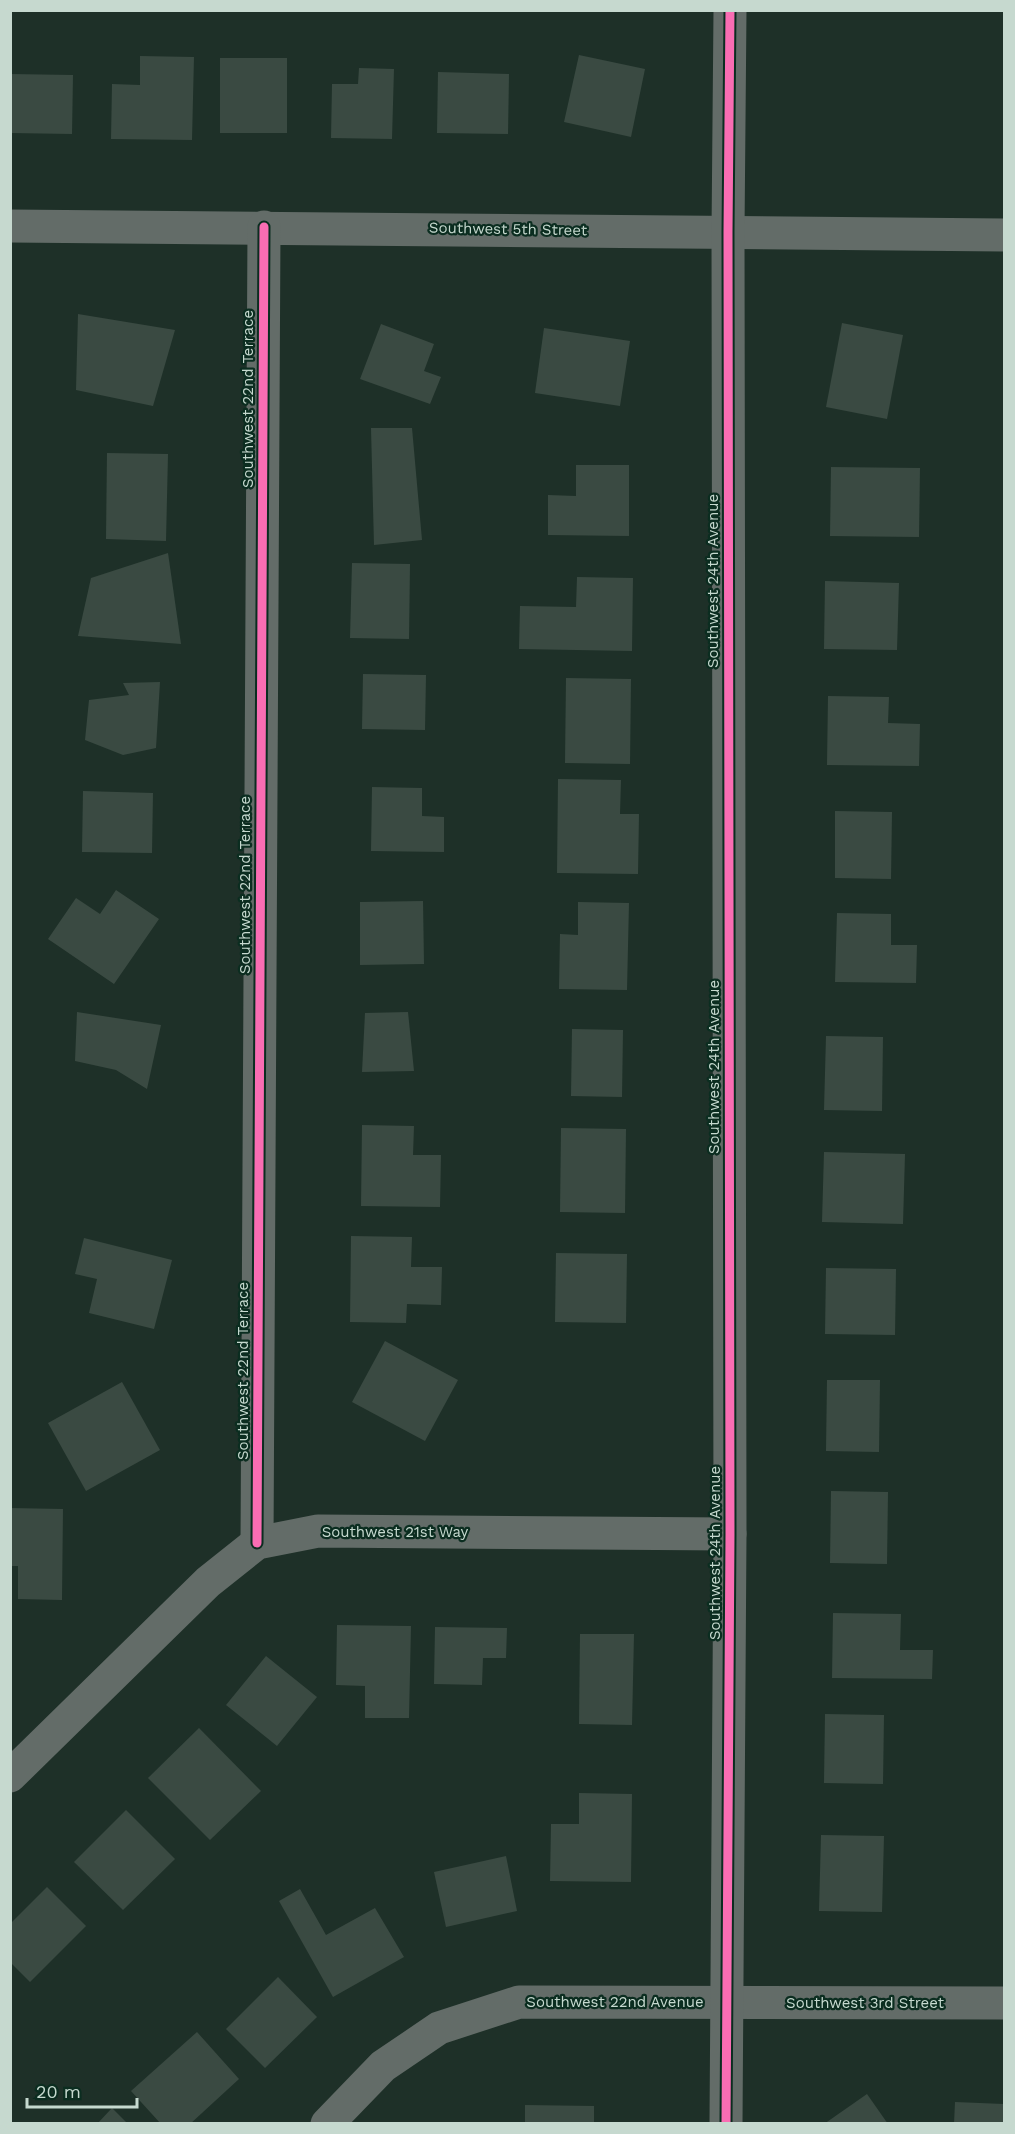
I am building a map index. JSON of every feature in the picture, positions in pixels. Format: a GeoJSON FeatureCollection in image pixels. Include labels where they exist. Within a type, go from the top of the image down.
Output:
{"type":"FeatureCollection","features":[{"type":"Feature","properties":{"kind":"street","name":"Southwest 24th Avenue"},"geometry":{"type":"LineString","coordinates":[[726,2124],[730,1534],[728,232],[730,10]]}},
{"type":"Feature","properties":{"kind":"street","name":"Southwest 5th Street"},"geometry":{"type":"LineString","coordinates":[[10,226],[1005,235]]}},
{"type":"Feature","properties":{"kind":"street","name":"Southwest 22nd Terrace"},"geometry":{"type":"LineString","coordinates":[[257,1543],[264,227]]}},
{"type":"Feature","properties":{"kind":"street","name":"Southwest 21st Way"},"geometry":{"type":"LineString","coordinates":[[12,1772],[208,1582],[257,1543],[318,1531],[730,1534]]}},
{"type":"Feature","properties":{"kind":"street","name":"Southwest 22nd Avenue"},"geometry":{"type":"LineString","coordinates":[[327,2124],[383,2066],[439,2028],[519,2002],[726,2002]]}},
{"type":"Feature","properties":{"kind":"street","name":"Southwest 3rd Street"},"geometry":{"type":"LineString","coordinates":[[726,2002],[1005,2003]]}},
{"type":"Feature","properties":{"kind":"building"},"geometry":{"type":"Polygon","coordinates":[[[579,55],[645,69],[631,137],[564,122],[579,55]]]}},
{"type":"Feature","properties":{"kind":"building"},"geometry":{"type":"Polygon","coordinates":[[[140,56],[194,57],[192,140],[111,139],[112,84],[140,85],[140,56]]]}},
{"type":"Feature","properties":{"kind":"building"},"geometry":{"type":"Polygon","coordinates":[[[220,58],[287,58],[287,133],[220,133],[220,58]]]}},
{"type":"Feature","properties":{"kind":"building"},"geometry":{"type":"Polygon","coordinates":[[[359,68],[394,69],[392,139],[331,138],[332,84],[358,84],[359,68]]]}},
{"type":"Feature","properties":{"kind":"building"},"geometry":{"type":"Polygon","coordinates":[[[438,72],[509,74],[508,134],[437,133],[438,72]]]}},
{"type":"Feature","properties":{"kind":"building"},"geometry":{"type":"Polygon","coordinates":[[[10,74],[73,75],[72,134],[10,133],[10,74]]]}},
{"type":"Feature","properties":{"kind":"building"},"geometry":{"type":"Polygon","coordinates":[[[78,314],[175,330],[153,406],[76,390],[78,314]]]}},
{"type":"Feature","properties":{"kind":"building"},"geometry":{"type":"Polygon","coordinates":[[[842,323],[903,335],[887,419],[826,407],[842,323]]]}},
{"type":"Feature","properties":{"kind":"building"},"geometry":{"type":"Polygon","coordinates":[[[381,324],[434,344],[424,371],[441,377],[430,404],[360,379],[381,324]]]}},
{"type":"Feature","properties":{"kind":"building"},"geometry":{"type":"Polygon","coordinates":[[[544,328],[630,341],[620,406],[535,393],[544,328]]]}},
{"type":"Feature","properties":{"kind":"building"},"geometry":{"type":"Polygon","coordinates":[[[371,428],[412,428],[422,540],[374,545],[371,428]]]}},
{"type":"Feature","properties":{"kind":"building"},"geometry":{"type":"Polygon","coordinates":[[[107,453],[168,454],[166,541],[106,539],[107,453]]]}},
{"type":"Feature","properties":{"kind":"building"},"geometry":{"type":"Polygon","coordinates":[[[576,465],[629,465],[629,536],[548,535],[548,495],[576,496],[576,465]]]}},
{"type":"Feature","properties":{"kind":"building"},"geometry":{"type":"Polygon","coordinates":[[[831,467],[920,468],[919,537],[830,536],[831,467]]]}},
{"type":"Feature","properties":{"kind":"building"},"geometry":{"type":"Polygon","coordinates":[[[168,553],[181,644],[78,636],[91,578],[168,553]]]}},
{"type":"Feature","properties":{"kind":"building"},"geometry":{"type":"Polygon","coordinates":[[[352,563],[410,564],[409,639],[350,638],[352,563]]]}},
{"type":"Feature","properties":{"kind":"building"},"geometry":{"type":"Polygon","coordinates":[[[577,577],[633,578],[632,651],[519,649],[520,606],[576,607],[577,577]]]}},
{"type":"Feature","properties":{"kind":"building"},"geometry":{"type":"Polygon","coordinates":[[[825,581],[899,583],[897,650],[824,649],[825,581]]]}},
{"type":"Feature","properties":{"kind":"building"},"geometry":{"type":"Polygon","coordinates":[[[363,674],[426,675],[425,730],[362,729],[363,674]]]}},
{"type":"Feature","properties":{"kind":"building"},"geometry":{"type":"Polygon","coordinates":[[[566,678],[631,679],[630,764],[565,763],[566,678]]]}},
{"type":"Feature","properties":{"kind":"building"},"geometry":{"type":"Polygon","coordinates":[[[160,682],[156,748],[123,755],[85,740],[89,700],[129,695],[123,683],[160,682]]]}},
{"type":"Feature","properties":{"kind":"building"},"geometry":{"type":"Polygon","coordinates":[[[828,696],[889,697],[888,723],[920,724],[919,766],[827,765],[828,696]]]}},
{"type":"Feature","properties":{"kind":"building"},"geometry":{"type":"Polygon","coordinates":[[[558,779],[621,780],[620,814],[639,814],[638,874],[557,873],[558,779]]]}},
{"type":"Feature","properties":{"kind":"building"},"geometry":{"type":"Polygon","coordinates":[[[372,787],[422,788],[422,816],[444,817],[444,852],[371,851],[372,787]]]}},
{"type":"Feature","properties":{"kind":"building"},"geometry":{"type":"Polygon","coordinates":[[[83,791],[153,793],[152,853],[82,852],[83,791]]]}},
{"type":"Feature","properties":{"kind":"building"},"geometry":{"type":"Polygon","coordinates":[[[835,811],[892,812],[891,879],[835,878],[835,811]]]}},
{"type":"Feature","properties":{"kind":"building"},"geometry":{"type":"Polygon","coordinates":[[[116,890],[159,919],[114,984],[48,939],[76,898],[100,914],[116,890]]]}},
{"type":"Feature","properties":{"kind":"building"},"geometry":{"type":"Polygon","coordinates":[[[423,901],[424,964],[360,965],[360,902],[423,901]]]}},
{"type":"Feature","properties":{"kind":"building"},"geometry":{"type":"Polygon","coordinates":[[[578,902],[629,903],[627,990],[559,989],[560,934],[578,935],[578,902]]]}},
{"type":"Feature","properties":{"kind":"building"},"geometry":{"type":"Polygon","coordinates":[[[837,913],[891,914],[891,945],[917,945],[916,983],[835,982],[837,913]]]}},
{"type":"Feature","properties":{"kind":"building"},"geometry":{"type":"Polygon","coordinates":[[[77,1012],[161,1025],[147,1089],[116,1070],[75,1061],[77,1012]]]}},
{"type":"Feature","properties":{"kind":"building"},"geometry":{"type":"Polygon","coordinates":[[[408,1012],[414,1071],[362,1072],[365,1013],[408,1012]]]}},
{"type":"Feature","properties":{"kind":"building"},"geometry":{"type":"Polygon","coordinates":[[[572,1029],[623,1030],[622,1097],[571,1096],[572,1029]]]}},
{"type":"Feature","properties":{"kind":"building"},"geometry":{"type":"Polygon","coordinates":[[[826,1036],[883,1037],[882,1111],[824,1110],[826,1036]]]}},
{"type":"Feature","properties":{"kind":"building"},"geometry":{"type":"Polygon","coordinates":[[[362,1125],[414,1126],[413,1155],[441,1155],[440,1207],[361,1206],[362,1125]]]}},
{"type":"Feature","properties":{"kind":"building"},"geometry":{"type":"Polygon","coordinates":[[[561,1128],[626,1129],[625,1213],[560,1212],[561,1128]]]}},
{"type":"Feature","properties":{"kind":"building"},"geometry":{"type":"Polygon","coordinates":[[[824,1152],[905,1154],[903,1224],[822,1222],[824,1152]]]}},
{"type":"Feature","properties":{"kind":"building"},"geometry":{"type":"Polygon","coordinates":[[[351,1236],[412,1237],[411,1267],[442,1267],[441,1305],[407,1304],[406,1323],[350,1322],[351,1236]]]}},
{"type":"Feature","properties":{"kind":"building"},"geometry":{"type":"Polygon","coordinates":[[[84,1238],[172,1260],[154,1329],[89,1313],[97,1279],[75,1274],[84,1238]]]}},
{"type":"Feature","properties":{"kind":"building"},"geometry":{"type":"Polygon","coordinates":[[[556,1253],[627,1254],[626,1323],[555,1322],[556,1253]]]}},
{"type":"Feature","properties":{"kind":"building"},"geometry":{"type":"Polygon","coordinates":[[[826,1268],[896,1269],[895,1335],[825,1334],[826,1268]]]}},
{"type":"Feature","properties":{"kind":"building"},"geometry":{"type":"Polygon","coordinates":[[[385,1341],[458,1380],[425,1441],[352,1402],[385,1341]]]}},
{"type":"Feature","properties":{"kind":"building"},"geometry":{"type":"Polygon","coordinates":[[[827,1380],[880,1380],[879,1452],[826,1451],[827,1380]]]}},
{"type":"Feature","properties":{"kind":"building"},"geometry":{"type":"Polygon","coordinates":[[[122,1382],[160,1450],[86,1491],[48,1423],[122,1382]]]}},
{"type":"Feature","properties":{"kind":"building"},"geometry":{"type":"Polygon","coordinates":[[[831,1491],[888,1492],[887,1564],[830,1563],[831,1491]]]}},
{"type":"Feature","properties":{"kind":"building"},"geometry":{"type":"Polygon","coordinates":[[[10,1508],[63,1509],[62,1600],[18,1599],[18,1566],[10,1566],[10,1508]]]}},
{"type":"Feature","properties":{"kind":"building"},"geometry":{"type":"Polygon","coordinates":[[[833,1613],[901,1614],[900,1650],[933,1650],[932,1679],[832,1678],[833,1613]]]}},
{"type":"Feature","properties":{"kind":"building"},"geometry":{"type":"Polygon","coordinates":[[[337,1625],[411,1626],[409,1718],[365,1718],[365,1686],[336,1685],[337,1625]]]}},
{"type":"Feature","properties":{"kind":"building"},"geometry":{"type":"Polygon","coordinates":[[[435,1627],[507,1628],[506,1658],[483,1658],[482,1685],[434,1684],[435,1627]]]}},
{"type":"Feature","properties":{"kind":"building"},"geometry":{"type":"Polygon","coordinates":[[[580,1634],[634,1634],[632,1725],[579,1724],[580,1634]]]}},
{"type":"Feature","properties":{"kind":"building"},"geometry":{"type":"Polygon","coordinates":[[[266,1656],[317,1697],[277,1746],[226,1705],[266,1656]]]}},
{"type":"Feature","properties":{"kind":"building"},"geometry":{"type":"Polygon","coordinates":[[[825,1714],[884,1715],[883,1784],[824,1783],[825,1714]]]}},
{"type":"Feature","properties":{"kind":"building"},"geometry":{"type":"Polygon","coordinates":[[[199,1728],[261,1791],[210,1840],[148,1778],[199,1728]]]}},
{"type":"Feature","properties":{"kind":"building"},"geometry":{"type":"Polygon","coordinates":[[[579,1793],[632,1794],[631,1882],[550,1881],[551,1824],[579,1824],[579,1793]]]}},
{"type":"Feature","properties":{"kind":"building"},"geometry":{"type":"Polygon","coordinates":[[[126,1810],[175,1859],[123,1910],[74,1862],[126,1810]]]}},
{"type":"Feature","properties":{"kind":"building"},"geometry":{"type":"Polygon","coordinates":[[[821,1835],[884,1836],[882,1912],[819,1911],[821,1835]]]}},
{"type":"Feature","properties":{"kind":"building"},"geometry":{"type":"Polygon","coordinates":[[[506,1856],[517,1911],[446,1927],[434,1872],[506,1856]]]}},
{"type":"Feature","properties":{"kind":"building"},"geometry":{"type":"Polygon","coordinates":[[[47,1887],[86,1926],[30,1982],[10,1962],[10,1924],[47,1887]]]}},
{"type":"Feature","properties":{"kind":"building"},"geometry":{"type":"Polygon","coordinates":[[[300,1889],[326,1935],[375,1908],[404,1957],[333,1997],[279,1901],[300,1889]]]}},
{"type":"Feature","properties":{"kind":"building"},"geometry":{"type":"Polygon","coordinates":[[[278,1977],[317,2017],[265,2068],[226,2029],[278,1977]]]}},
{"type":"Feature","properties":{"kind":"building"},"geometry":{"type":"Polygon","coordinates":[[[197,2032],[239,2079],[190,2124],[161,2124],[131,2091],[197,2032]]]}},
{"type":"Feature","properties":{"kind":"building"},"geometry":{"type":"Polygon","coordinates":[[[867,2094],[888,2124],[824,2124],[867,2094]]]}},
{"type":"Feature","properties":{"kind":"building"},"geometry":{"type":"Polygon","coordinates":[[[955,2102],[1004,2104],[1004,2124],[954,2124],[955,2102]]]}},
{"type":"Feature","properties":{"kind":"building"},"geometry":{"type":"Polygon","coordinates":[[[525,2105],[594,2106],[594,2124],[525,2124],[525,2105]]]}},
{"type":"Feature","properties":{"kind":"building"},"geometry":{"type":"Polygon","coordinates":[[[112,2108],[128,2124],[97,2124],[112,2108]]]}},
{"type":"Feature","properties":{"kind":"cycle path"},"geometry":{"type":"LineString","coordinates":[[726,2124],[730,1534],[728,232],[730,10]]}},
{"type":"Feature","properties":{"kind":"cycle path"},"geometry":{"type":"LineString","coordinates":[[257,1543],[264,227]]}}]}
